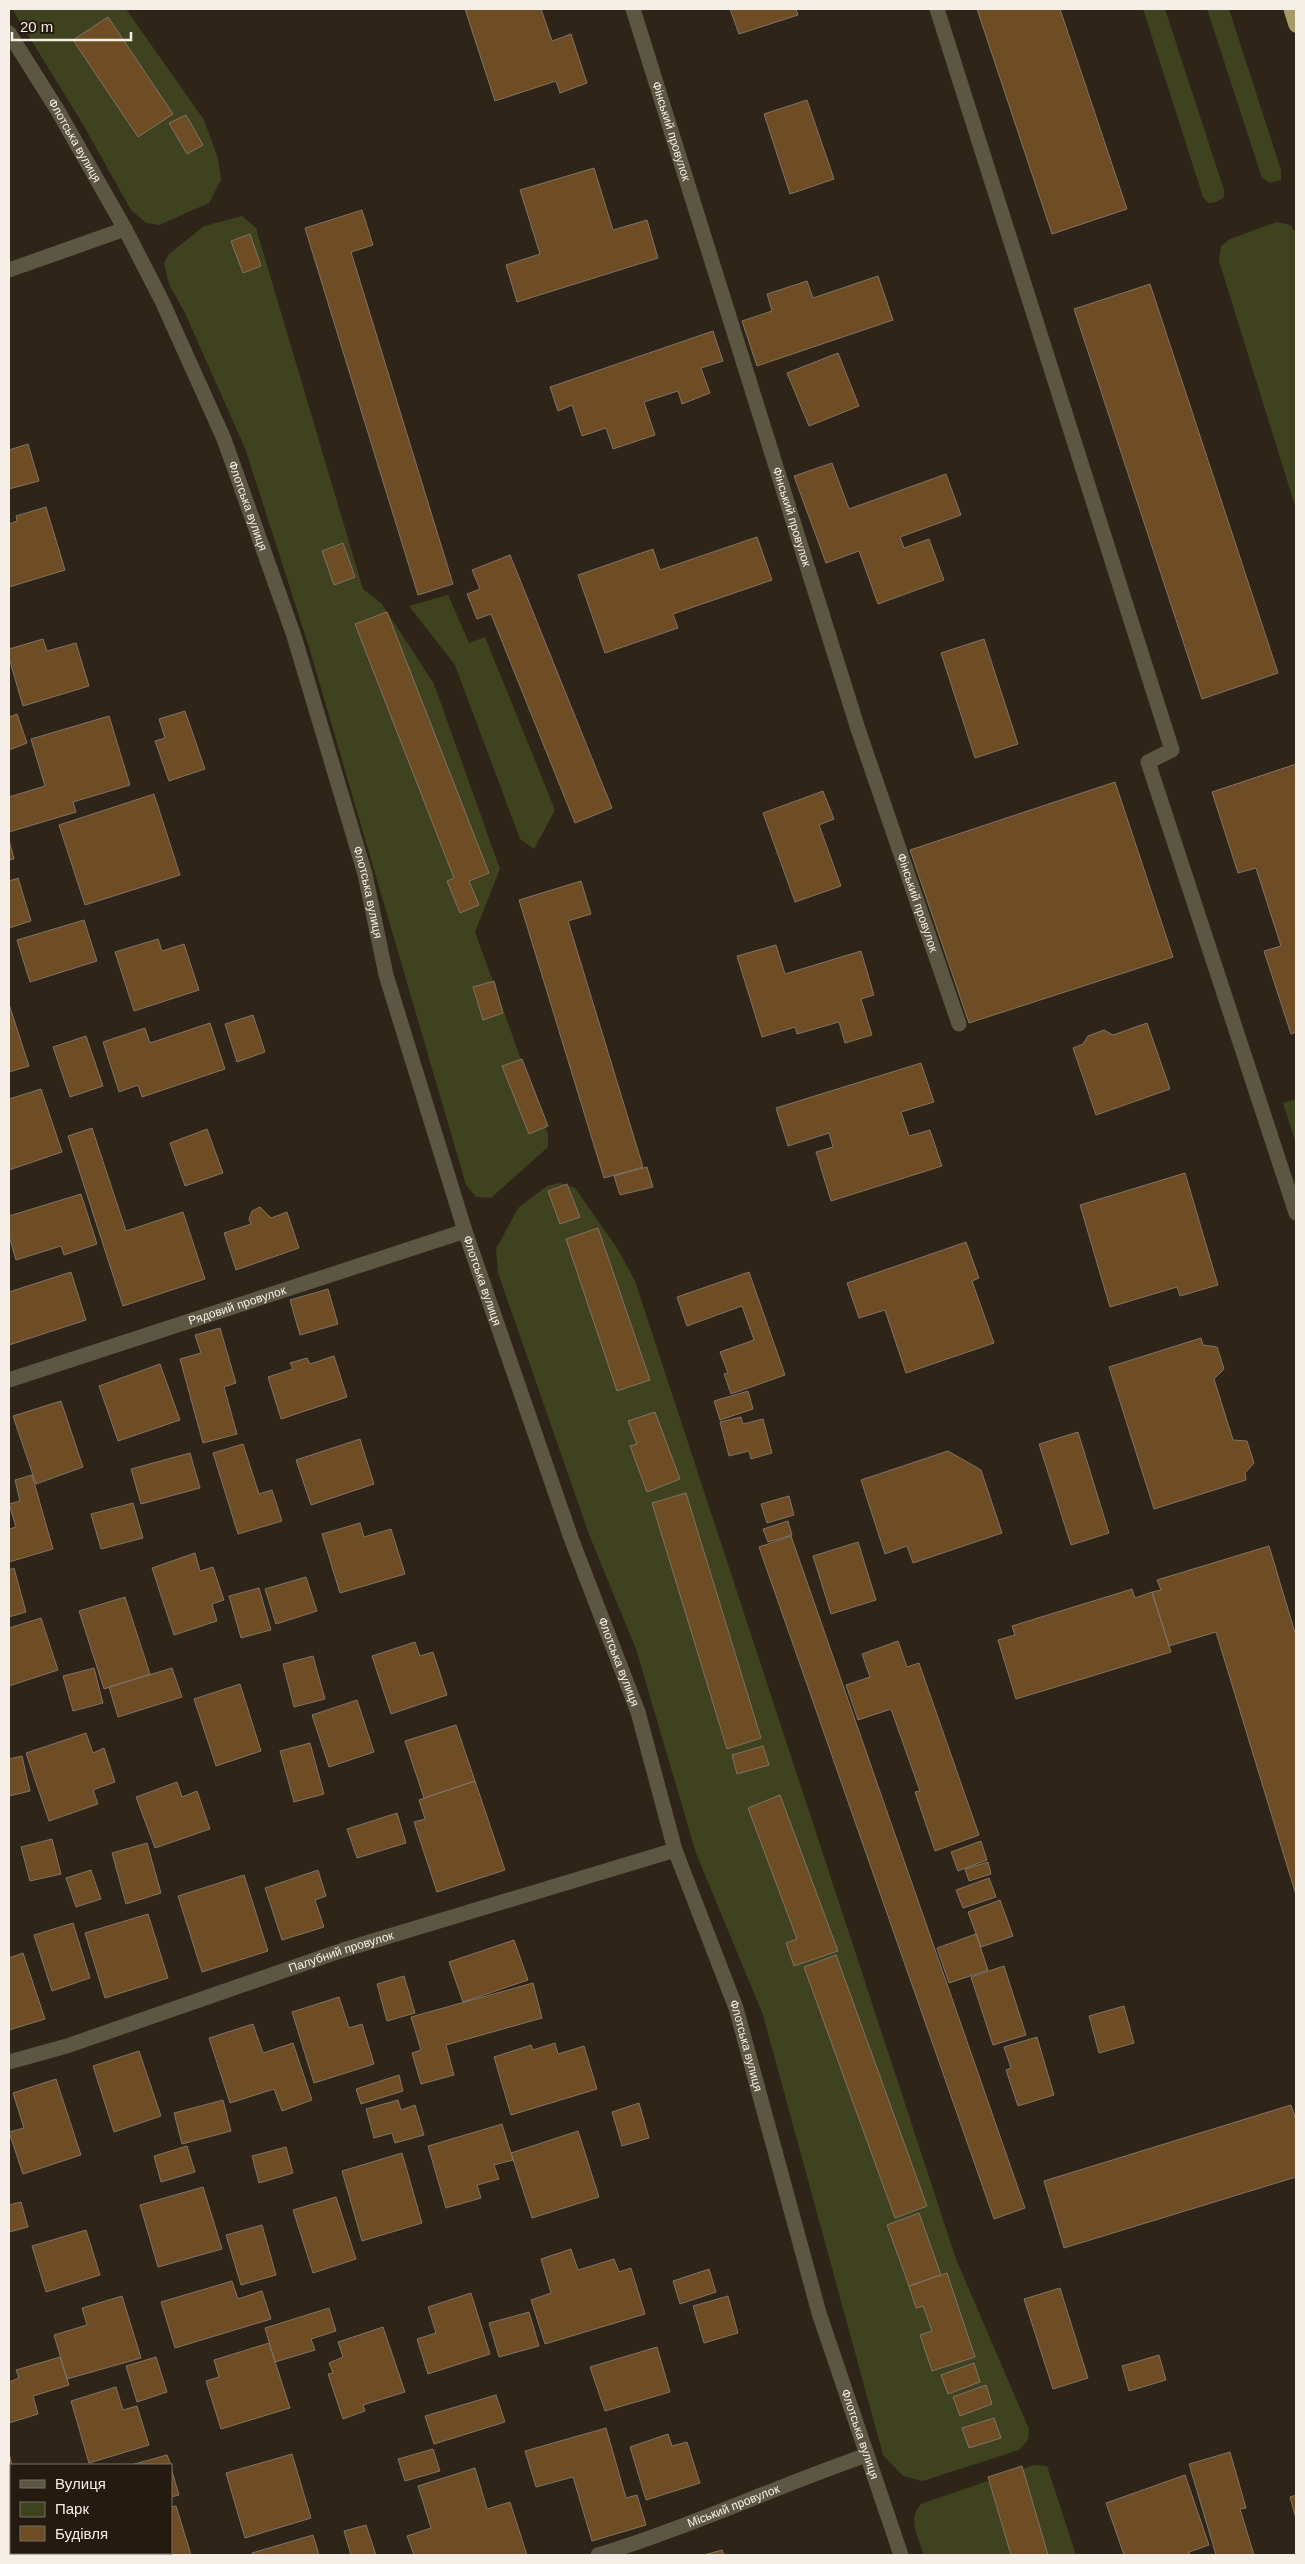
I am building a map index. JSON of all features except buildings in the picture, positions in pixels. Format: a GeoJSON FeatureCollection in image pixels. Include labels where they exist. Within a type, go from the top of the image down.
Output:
{"type":"FeatureCollection","features":[{"type":"Feature","properties":{"kind":"highway"},"geometry":{"type":"LineString","coordinates":[[1291,9],[1296,26]]}},
{"type":"Feature","properties":{"kind":"street","name":"Фінський провулок"},"geometry":{"type":"LineString","coordinates":[[633,9],[858,728],[959,1024]]}},
{"type":"Feature","properties":{"kind":"street"},"geometry":{"type":"LineString","coordinates":[[936,9],[1172,750],[1148,762],[1296,1213]]}},
{"type":"Feature","properties":{"kind":"street","name":"Флотська вулиця"},"geometry":{"type":"LineString","coordinates":[[9,32],[58,111],[125,229],[162,302],[224,438],[294,636],[365,874],[386,975],[465,1231],[571,1538],[638,1712],[675,1850],[736,2008],[819,2313],[901,2555]]}},
{"type":"Feature","properties":{"kind":"street"},"geometry":{"type":"LineString","coordinates":[[9,270],[125,229]]}},
{"type":"Feature","properties":{"kind":"street","name":"Рядовий провулок"},"geometry":{"type":"LineString","coordinates":[[9,1380],[465,1231]]}},
{"type":"Feature","properties":{"kind":"street","name":"Палубний провулок"},"geometry":{"type":"LineString","coordinates":[[9,2062],[67,2046],[343,1950],[675,1850]]}},
{"type":"Feature","properties":{"kind":"street","name":"Міський провулок"},"geometry":{"type":"LineString","coordinates":[[598,2555],[647,2540],[812,2474],[867,2455]]}},
{"type":"Feature","properties":{"kind":"green space"},"geometry":{"type":"Polygon","coordinates":[[[12,9],[126,9],[204,120],[218,158],[221,180],[209,203],[159,225],[146,223],[131,210],[81,121],[12,9]]]}},
{"type":"Feature","properties":{"kind":"green space"},"geometry":{"type":"Polygon","coordinates":[[[1143,9],[1165,9],[1224,190],[1224,197],[1216,202],[1209,203],[1203,197],[1143,9]]]}},
{"type":"Feature","properties":{"kind":"green space"},"geometry":{"type":"Polygon","coordinates":[[[1207,9],[1229,9],[1281,170],[1281,180],[1270,183],[1262,178],[1207,9]]]}},
{"type":"Feature","properties":{"kind":"green space"},"geometry":{"type":"Polygon","coordinates":[[[242,216],[256,228],[363,589],[382,604],[434,684],[500,869],[475,932],[548,1134],[548,1147],[491,1198],[476,1197],[466,1185],[309,647],[245,448],[185,313],[169,284],[164,263],[169,254],[204,226],[242,216]]]}},
{"type":"Feature","properties":{"kind":"green space"},"geometry":{"type":"Polygon","coordinates":[[[1277,222],[1290,225],[1296,232],[1296,509],[1219,261],[1221,246],[1230,239],[1277,222]]]}},
{"type":"Feature","properties":{"kind":"green space"},"geometry":{"type":"Polygon","coordinates":[[[448,595],[469,643],[485,637],[555,810],[534,849],[520,839],[455,665],[409,606],[448,595]]]}},
{"type":"Feature","properties":{"kind":"green space"},"geometry":{"type":"Polygon","coordinates":[[[1296,1099],[1296,1144],[1283,1103],[1296,1099]]]}},
{"type":"Feature","properties":{"kind":"green space"},"geometry":{"type":"Polygon","coordinates":[[[560,1183],[575,1188],[617,1248],[635,1281],[956,2259],[1029,2429],[1028,2440],[1019,2450],[923,2481],[903,2476],[883,2455],[763,2015],[696,1853],[636,1649],[590,1537],[498,1273],[496,1249],[518,1208],[547,1186],[560,1183]]]}},
{"type":"Feature","properties":{"kind":"green space"},"geometry":{"type":"Polygon","coordinates":[[[1034,2465],[1047,2466],[1076,2555],[924,2555],[914,2522],[917,2510],[921,2504],[1034,2465]]]}}]}
